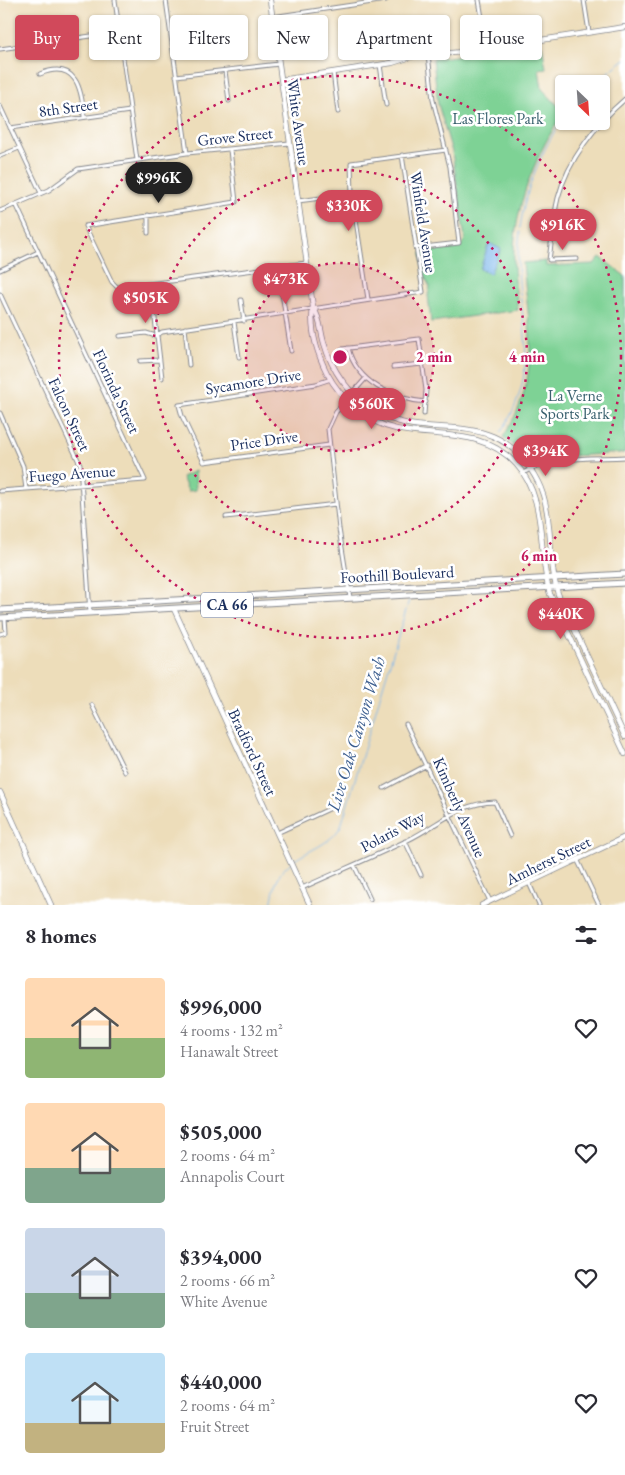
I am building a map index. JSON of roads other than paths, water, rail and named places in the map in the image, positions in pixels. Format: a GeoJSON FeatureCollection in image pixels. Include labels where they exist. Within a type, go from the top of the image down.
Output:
{"type":"FeatureCollection","features":[{"type":"Feature","properties":{"kind":"main road","name":"White Avenue"},"geometry":{"type":"LineString","coordinates":[[270,0],[272,15]]}},
{"type":"Feature","properties":{"kind":"main road"},"geometry":{"type":"LineString","coordinates":[[542,39],[625,27]]}},
{"type":"Feature","properties":{"kind":"main road","name":"White Avenue"},"geometry":{"type":"LineString","coordinates":[[278,60],[313,307],[312,319],[316,347],[331,380],[348,400],[377,422],[393,429],[465,436],[481,440],[506,455],[523,473],[534,491],[538,506],[548,587],[625,754]]}},
{"type":"Feature","properties":{"kind":"main road"},"geometry":{"type":"LineString","coordinates":[[281,80],[402,60]]}},
{"type":"Feature","properties":{"kind":"main road","name":"White Avenue"},"geometry":{"type":"LineString","coordinates":[[313,307],[319,317],[330,361],[353,394],[372,410],[396,420],[412,424],[466,428],[486,434],[502,441],[530,469],[541,488],[545,506],[555,586],[625,737]]}},
{"type":"Feature","properties":{"kind":"main road","name":"Foothill Boulevard"},"geometry":{"type":"LineString","coordinates":[[89,606],[625,574]]}},
{"type":"Feature","properties":{"kind":"main road","name":"Foothill Boulevard"},"geometry":{"type":"LineString","coordinates":[[174,609],[625,583]]}},
{"type":"Feature","properties":{"kind":"main road","name":"CA 66"},"geometry":{"type":"LineString","coordinates":[[0,610],[89,606]]}},
{"type":"Feature","properties":{"kind":"main road","name":"CA 66"},"geometry":{"type":"LineString","coordinates":[[3,618],[174,609]]}},
{"type":"Feature","properties":{"kind":"main road","name":"Bradford Street"},"geometry":{"type":"LineString","coordinates":[[174,609],[310,905]]}},
{"type":"Feature","properties":{"kind":"main road"},"geometry":{"type":"LineString","coordinates":[[0,792],[51,905]]}},
{"type":"Feature","properties":{"kind":"main road","name":"Amherst Street"},"geometry":{"type":"LineString","coordinates":[[482,905],[625,837]]}},
{"type":"Feature","properties":{"kind":"street"},"geometry":{"type":"LineString","coordinates":[[115,0],[117,15]]}},
{"type":"Feature","properties":{"kind":"street"},"geometry":{"type":"LineString","coordinates":[[166,0],[187,153]]}},
{"type":"Feature","properties":{"kind":"street"},"geometry":{"type":"LineString","coordinates":[[285,15],[386,0]]}},
{"type":"Feature","properties":{"kind":"street"},"geometry":{"type":"LineString","coordinates":[[480,0],[482,15]]}},
{"type":"Feature","properties":{"kind":"street"},"geometry":{"type":"LineString","coordinates":[[584,0],[589,32]]}},
{"type":"Feature","properties":{"kind":"street"},"geometry":{"type":"LineString","coordinates":[[0,49],[89,36]]}},
{"type":"Feature","properties":{"kind":"street"},"geometry":{"type":"LineString","coordinates":[[123,60],[137,160]]}},
{"type":"Feature","properties":{"kind":"street"},"geometry":{"type":"LineString","coordinates":[[415,248],[459,242],[446,150],[433,100],[429,60]]}},
{"type":"Feature","properties":{"kind":"street"},"geometry":{"type":"LineString","coordinates":[[176,76],[279,64]]}},
{"type":"Feature","properties":{"kind":"street"},"geometry":{"type":"LineString","coordinates":[[380,65],[386,105]]}},
{"type":"Feature","properties":{"kind":"street"},"geometry":{"type":"LineString","coordinates":[[40,74],[52,69],[65,72],[76,79],[82,92],[84,117]]}},
{"type":"Feature","properties":{"kind":"street"},"geometry":{"type":"LineString","coordinates":[[225,70],[230,101]]}},
{"type":"Feature","properties":{"kind":"street"},"geometry":{"type":"LineString","coordinates":[[333,72],[338,112]]}},
{"type":"Feature","properties":{"kind":"street"},"geometry":{"type":"LineString","coordinates":[[578,259],[550,260],[558,198],[575,159],[606,116],[625,99]]}},
{"type":"Feature","properties":{"kind":"street"},"geometry":{"type":"LineString","coordinates":[[0,106],[41,194]]}},
{"type":"Feature","properties":{"kind":"street","name":"8th Street"},"geometry":{"type":"LineString","coordinates":[[10,128],[130,111]]}},
{"type":"Feature","properties":{"kind":"street","name":"Grove Street"},"geometry":{"type":"LineString","coordinates":[[0,211],[41,194],[78,168],[187,153],[290,143]]}},
{"type":"Feature","properties":{"kind":"street"},"geometry":{"type":"LineString","coordinates":[[0,156],[19,148]]}},
{"type":"Feature","properties":{"kind":"street"},"geometry":{"type":"LineString","coordinates":[[230,150],[236,202],[85,226],[112,282],[117,287],[126,287],[306,262]]}},
{"type":"Feature","properties":{"kind":"street"},"geometry":{"type":"LineString","coordinates":[[156,336],[162,332],[184,328],[286,315],[305,311],[313,307],[368,299],[352,194],[351,163],[446,150]]}},
{"type":"Feature","properties":{"kind":"street","name":"Winfield Avenue"},"geometry":{"type":"LineString","coordinates":[[368,299],[423,292],[402,155]]}},
{"type":"Feature","properties":{"kind":"street"},"geometry":{"type":"LineString","coordinates":[[297,201],[352,194]]}},
{"type":"Feature","properties":{"kind":"street","name":"Florinda Street"},"geometry":{"type":"LineString","coordinates":[[16,204],[145,480]]}},
{"type":"Feature","properties":{"kind":"street"},"geometry":{"type":"LineString","coordinates":[[148,215],[148,234]]}},
{"type":"Feature","properties":{"kind":"street"},"geometry":{"type":"LineString","coordinates":[[0,270],[38,252]]}},
{"type":"Feature","properties":{"kind":"street"},"geometry":{"type":"LineString","coordinates":[[282,293],[291,351]]}},
{"type":"Feature","properties":{"kind":"street","name":"Falcon Street"},"geometry":{"type":"LineString","coordinates":[[0,294],[80,464],[90,613]]}},
{"type":"Feature","properties":{"kind":"street"},"geometry":{"type":"LineString","coordinates":[[241,300],[244,320]]}},
{"type":"Feature","properties":{"kind":"street"},"geometry":{"type":"LineString","coordinates":[[154,310],[162,378]]}},
{"type":"Feature","properties":{"kind":"street"},"geometry":{"type":"LineString","coordinates":[[234,322],[239,357]]}},
{"type":"Feature","properties":{"kind":"street"},"geometry":{"type":"LineString","coordinates":[[184,328],[189,365]]}},
{"type":"Feature","properties":{"kind":"street"},"geometry":{"type":"LineString","coordinates":[[120,336],[146,333],[156,336]]}},
{"type":"Feature","properties":{"kind":"street"},"geometry":{"type":"LineString","coordinates":[[342,349],[418,339],[426,402],[424,414]]}},
{"type":"Feature","properties":{"kind":"street"},"geometry":{"type":"LineString","coordinates":[[348,348],[354,363],[366,378],[389,394],[407,400],[426,402]]}},
{"type":"Feature","properties":{"kind":"street"},"geometry":{"type":"LineString","coordinates":[[140,361],[159,360]]}},
{"type":"Feature","properties":{"kind":"street"},"geometry":{"type":"LineString","coordinates":[[393,367],[422,364]]}},
{"type":"Feature","properties":{"kind":"street"},"geometry":{"type":"LineString","coordinates":[[350,598],[336,504],[328,429],[336,412],[366,378]]}},
{"type":"Feature","properties":{"kind":"street","name":"Sycamore Drive"},"geometry":{"type":"LineString","coordinates":[[204,462],[182,416],[179,405],[316,384],[331,380]]}},
{"type":"Feature","properties":{"kind":"street"},"geometry":{"type":"LineString","coordinates":[[0,413],[23,466],[26,489]]}},
{"type":"Feature","properties":{"kind":"street","name":"Price Drive"},"geometry":{"type":"LineString","coordinates":[[204,462],[329,445]]}},
{"type":"Feature","properties":{"kind":"street"},"geometry":{"type":"LineString","coordinates":[[523,473],[551,461],[625,457]]}},
{"type":"Feature","properties":{"kind":"street","name":"Fuego Avenue"},"geometry":{"type":"LineString","coordinates":[[0,490],[145,480]]}},
{"type":"Feature","properties":{"kind":"street"},"geometry":{"type":"LineString","coordinates":[[226,517],[336,504]]}},
{"type":"Feature","properties":{"kind":"street"},"geometry":{"type":"LineString","coordinates":[[0,634],[6,632],[3,618]]}},
{"type":"Feature","properties":{"kind":"street"},"geometry":{"type":"LineString","coordinates":[[92,704],[125,772]]}},
{"type":"Feature","properties":{"kind":"street","name":"Kimberly Avenue"},"geometry":{"type":"LineString","coordinates":[[406,724],[490,901]]}},
{"type":"Feature","properties":{"kind":"street"},"geometry":{"type":"LineString","coordinates":[[384,788],[427,765]]}},
{"type":"Feature","properties":{"kind":"street","name":"Polaris Way"},"geometry":{"type":"LineString","coordinates":[[302,888],[405,841],[450,814],[481,802],[495,802],[510,836]]}},
{"type":"Feature","properties":{"kind":"street"},"geometry":{"type":"LineString","coordinates":[[277,833],[330,809]]}},
{"type":"Feature","properties":{"kind":"street"},"geometry":{"type":"LineString","coordinates":[[405,841],[421,875]]}},
{"type":"Feature","properties":{"kind":"street"},"geometry":{"type":"LineString","coordinates":[[577,859],[599,905]]}},
{"type":"Feature","properties":{"kind":"street"},"geometry":{"type":"LineString","coordinates":[[354,865],[370,899]]}},
{"type":"Feature","properties":{"kind":"street"},"geometry":{"type":"LineString","coordinates":[[529,883],[539,905]]}},
{"type":"Feature","properties":{"kind":"water"},"geometry":{"type":"Polygon","coordinates":[[[489,243],[501,249],[490,274],[480,269],[489,243]]]}},
{"type":"Feature","properties":{"kind":"waterway"},"geometry":{"type":"LineString","coordinates":[[605,75],[625,59]]}},
{"type":"Feature","properties":{"kind":"waterway"},"geometry":{"type":"LineString","coordinates":[[520,228],[530,184],[556,130]]}},
{"type":"Feature","properties":{"kind":"waterway"},"geometry":{"type":"LineString","coordinates":[[501,432],[515,405],[523,380],[526,356],[519,285],[520,232]]}},
{"type":"Feature","properties":{"kind":"waterway","name":"Live Oak Canyon Wash"},"geometry":{"type":"LineString","coordinates":[[271,905],[278,878],[284,869],[291,862],[327,841],[341,826],[409,600]]}},
{"type":"Feature","properties":{"kind":"park label","name":"Las Flores Park"},"geometry":{"type":"Point","coordinates":[498,118]}},
{"type":"Feature","properties":{"kind":"park label","name":"La Verne Sports Park"},"geometry":{"type":"Point","coordinates":[575,404]}}]}
